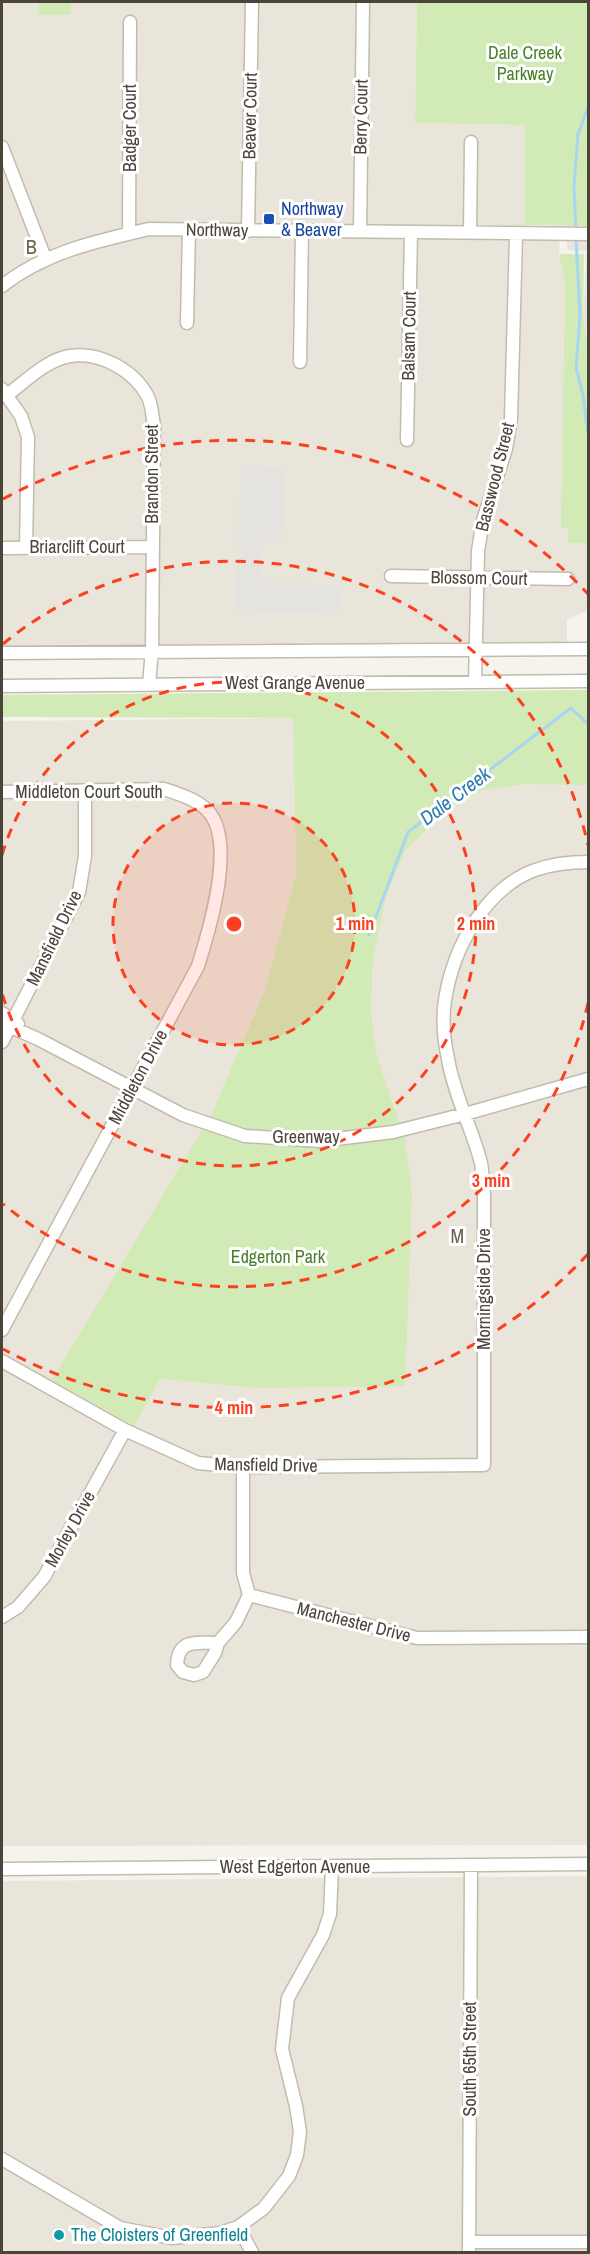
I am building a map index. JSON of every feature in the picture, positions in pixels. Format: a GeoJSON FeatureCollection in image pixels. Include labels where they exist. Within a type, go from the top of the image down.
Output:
{"type":"FeatureCollection","features":[{"type":"Feature","properties":{"kind":"street","name":"Beaver Court"},"geometry":{"type":"LineString","coordinates":[[248,231],[252,2]]}},
{"type":"Feature","properties":{"kind":"street","name":"Berry Court"},"geometry":{"type":"LineString","coordinates":[[360,231],[363,3]]}},
{"type":"Feature","properties":{"kind":"street","name":"Badger Court"},"geometry":{"type":"LineString","coordinates":[[129,234],[130,22]]}},
{"type":"Feature","properties":{"kind":"street"},"geometry":{"type":"LineString","coordinates":[[470,233],[471,142]]}},
{"type":"Feature","properties":{"kind":"street"},"geometry":{"type":"LineString","coordinates":[[2,147],[45,258]]}},
{"type":"Feature","properties":{"kind":"street"},"geometry":{"type":"LineString","coordinates":[[187,323],[189,229]]}},
{"type":"Feature","properties":{"kind":"street","name":"Northway"},"geometry":{"type":"LineString","coordinates":[[2,285],[45,258],[87,243],[149,230],[588,234]]}},
{"type":"Feature","properties":{"kind":"street"},"geometry":{"type":"LineString","coordinates":[[300,362],[302,230]]}},
{"type":"Feature","properties":{"kind":"street","name":"Balsam Court"},"geometry":{"type":"LineString","coordinates":[[407,440],[411,232]]}},
{"type":"Feature","properties":{"kind":"street","name":"Basswood Street"},"geometry":{"type":"LineString","coordinates":[[475,682],[478,551],[483,520],[506,449],[511,419],[516,235]]}},
{"type":"Feature","properties":{"kind":"street","name":"Brandon Street"},"geometry":{"type":"LineString","coordinates":[[4,392],[45,366],[70,356],[92,357],[115,365],[136,379],[149,399],[154,425],[152,651],[149,684]]}},
{"type":"Feature","properties":{"kind":"street"},"geometry":{"type":"LineString","coordinates":[[4,392],[21,416],[28,437],[26,547]]}},
{"type":"Feature","properties":{"kind":"street","name":"Briarclift Court"},"geometry":{"type":"LineString","coordinates":[[2,548],[152,547]]}},
{"type":"Feature","properties":{"kind":"street","name":"Blossom Court"},"geometry":{"type":"LineString","coordinates":[[391,576],[568,579]]}},
{"type":"Feature","properties":{"kind":"street","name":"West Grange Avenue"},"geometry":{"type":"LineString","coordinates":[[2,653],[588,649]]}},
{"type":"Feature","properties":{"kind":"street","name":"West Grange Avenue"},"geometry":{"type":"LineString","coordinates":[[2,686],[588,681]]}},
{"type":"Feature","properties":{"kind":"street","name":"Middleton Court South"},"geometry":{"type":"LineString","coordinates":[[2,792],[164,789],[189,798],[208,810]]}},
{"type":"Feature","properties":{"kind":"street","name":"Mansfield Drive"},"geometry":{"type":"LineString","coordinates":[[2,1042],[8,1024],[79,892],[85,856],[85,791]]}},
{"type":"Feature","properties":{"kind":"street","name":"Middleton Drive"},"geometry":{"type":"LineString","coordinates":[[2,1330],[198,966],[213,917],[221,861],[219,833],[208,810]]}},
{"type":"Feature","properties":{"kind":"street","name":"Morningside Drive"},"geometry":{"type":"LineString","coordinates":[[484,1466],[484,1195],[481,1164],[448,1061],[445,1001],[461,944],[474,922],[492,900],[511,883],[533,871],[556,864],[588,862]]}},
{"type":"Feature","properties":{"kind":"street","name":"Greenway"},"geometry":{"type":"LineString","coordinates":[[2,1013],[8,1024],[183,1115],[245,1136],[320,1141],[393,1132],[588,1079]]}},
{"type":"Feature","properties":{"kind":"street","name":"Mansfield Drive"},"geometry":{"type":"LineString","coordinates":[[2,1361],[125,1430],[198,1463],[243,1467],[484,1466]]}},
{"type":"Feature","properties":{"kind":"street","name":"Morley Drive"},"geometry":{"type":"LineString","coordinates":[[2,1617],[18,1607],[44,1577],[125,1430]]}},
{"type":"Feature","properties":{"kind":"street"},"geometry":{"type":"LineString","coordinates":[[218,1643],[236,1622],[249,1595],[243,1573],[243,1467]]}},
{"type":"Feature","properties":{"kind":"street","name":"Manchester Drive"},"geometry":{"type":"LineString","coordinates":[[249,1595],[417,1638],[588,1637]]}},
{"type":"Feature","properties":{"kind":"street","name":"West Edgerton Avenue"},"geometry":{"type":"LineString","coordinates":[[2,1869],[588,1864]]}},
{"type":"Feature","properties":{"kind":"street","name":"South 65th Street"},"geometry":{"type":"LineString","coordinates":[[469,2247],[471,1866]]}},
{"type":"Feature","properties":{"kind":"street"},"geometry":{"type":"LineString","coordinates":[[2,2159],[120,2228],[172,2238],[220,2233],[238,2227],[264,2208],[289,2176],[297,2155],[299,2124],[282,2049],[288,1998],[323,1935],[330,1914],[332,1867]]}},
{"type":"Feature","properties":{"kind":"street"},"geometry":{"type":"LineString","coordinates":[[238,2227],[252,2253]]}},
{"type":"Feature","properties":{"kind":"street"},"geometry":{"type":"LineString","coordinates":[[469,2247],[588,2242]]}},
{"type":"Feature","properties":{"kind":"shaded area"},"geometry":{"type":"Polygon","coordinates":[[[2,2],[39,2],[39,15],[71,15],[71,2],[417,2],[415,123],[525,125],[525,225],[516,234],[560,235],[559,254],[565,284],[562,528],[568,527],[568,543],[588,543],[588,610],[567,620],[567,649],[2,653],[2,2]]]}},
{"type":"Feature","properties":{"kind":"shaded area"},"geometry":{"type":"Polygon","coordinates":[[[588,234],[588,351],[583,314],[587,251],[567,250],[567,235],[588,234]]]}},
{"type":"Feature","properties":{"kind":"shaded area"},"geometry":{"type":"Polygon","coordinates":[[[241,466],[285,468],[282,543],[262,542],[260,581],[342,585],[340,614],[235,610],[241,466]]]}},
{"type":"Feature","properties":{"kind":"shaded area"},"geometry":{"type":"Polygon","coordinates":[[[293,718],[296,875],[264,992],[211,1115],[53,1380],[133,1425],[160,1379],[255,1388],[405,1140],[377,1056],[371,1011],[373,960],[386,897],[404,852],[450,807],[482,790],[526,784],[588,784],[588,1845],[2,1846],[2,721],[293,718]]]}},
{"type":"Feature","properties":{"kind":"shaded area"},"geometry":{"type":"Polygon","coordinates":[[[588,1876],[588,2252],[2,2252],[2,1881],[588,1876]]]}},
{"type":"Feature","properties":{"kind":"green space"},"geometry":{"type":"Polygon","coordinates":[[[39,2],[71,2],[71,15],[38,15],[39,2]]]}},
{"type":"Feature","properties":{"kind":"green space","name":"Dale Creek Parkway"},"geometry":{"type":"Polygon","coordinates":[[[417,2],[588,2],[588,226],[525,225],[525,125],[415,123],[417,2]]]}},
{"type":"Feature","properties":{"kind":"green space"},"geometry":{"type":"Polygon","coordinates":[[[559,254],[584,254],[583,314],[588,351],[588,543],[568,543],[568,528],[561,528],[565,284],[559,254]]]}},
{"type":"Feature","properties":{"kind":"green space","name":"Edgerton Park"},"geometry":{"type":"Polygon","coordinates":[[[588,690],[588,785],[526,784],[483,790],[450,807],[404,852],[386,897],[373,960],[371,1011],[377,1056],[405,1140],[412,1193],[405,1386],[255,1388],[160,1379],[134,1426],[52,1380],[211,1115],[264,992],[296,875],[293,718],[2,717],[2,695],[588,690]]]}},
{"type":"Feature","properties":{"kind":"waterway","name":"Dale Creek"},"geometry":{"type":"LineString","coordinates":[[576,231],[574,186],[578,134],[588,108]]}},
{"type":"Feature","properties":{"kind":"waterway","name":"Dale Creek"},"geometry":{"type":"LineString","coordinates":[[576,238],[580,316],[576,368],[583,395],[588,433]]}},
{"type":"Feature","properties":{"kind":"waterway","name":"Dale Creek"},"geometry":{"type":"LineString","coordinates":[[369,935],[408,832],[571,708],[588,724]]}},
{"type":"Feature","properties":{"kind":"place","name":"Northway & Beaver"},"geometry":{"type":"Point","coordinates":[269,219]}},
{"type":"Feature","properties":{"kind":"place","name":"The Cloisters of Greenfield"},"geometry":{"type":"Point","coordinates":[59,2235]}},
{"type":"Feature","properties":{"kind":"district","name":"B"},"geometry":{"type":"Point","coordinates":[32,247]}},
{"type":"Feature","properties":{"kind":"district","name":"M"},"geometry":{"type":"Point","coordinates":[458,1236]}}]}
